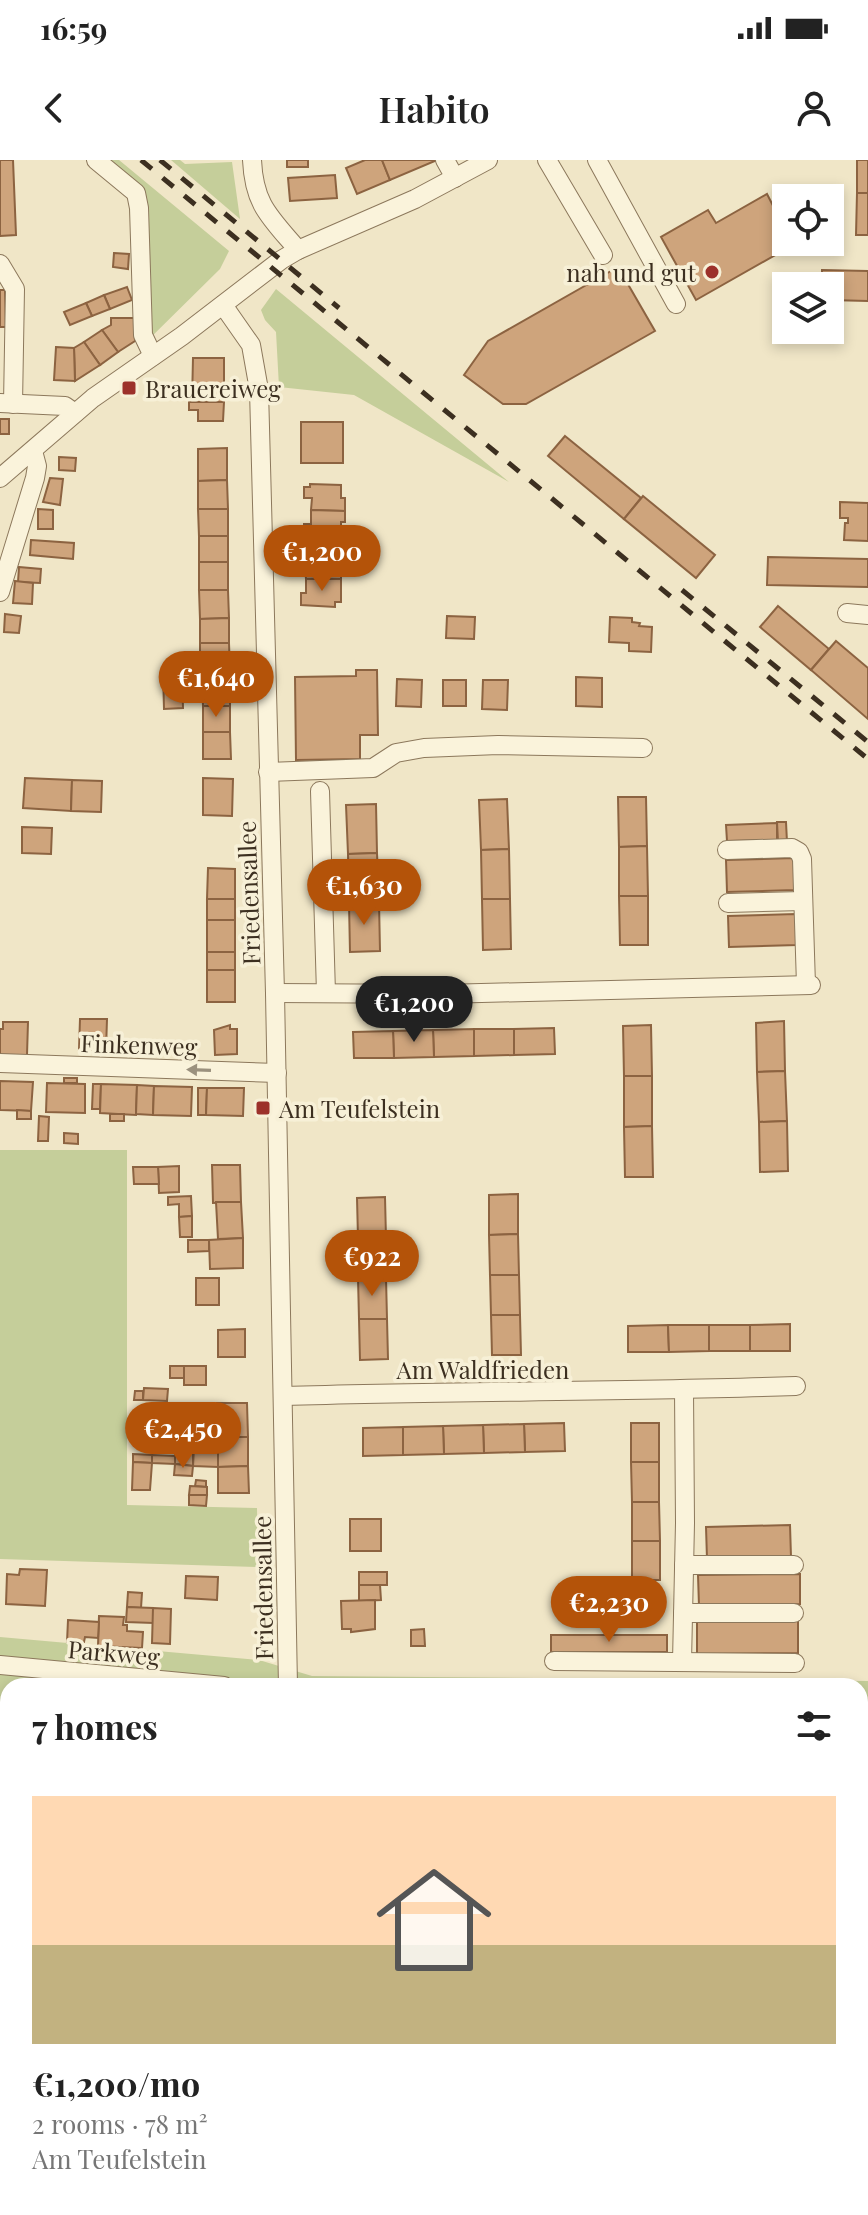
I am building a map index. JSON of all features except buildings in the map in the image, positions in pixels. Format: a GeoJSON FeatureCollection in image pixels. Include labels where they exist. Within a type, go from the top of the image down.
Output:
{"type":"FeatureCollection","features":[{"type":"Feature","properties":{"kind":"street"},"geometry":{"type":"LineString","coordinates":[[96,160],[136,193],[143,335],[153,356]]}},
{"type":"Feature","properties":{"kind":"street"},"geometry":{"type":"LineString","coordinates":[[252,160],[253,183],[262,206],[298,250]]}},
{"type":"Feature","properties":{"kind":"street"},"geometry":{"type":"LineString","coordinates":[[445,160],[455,178]]}},
{"type":"Feature","properties":{"kind":"street"},"geometry":{"type":"LineString","coordinates":[[0,478],[75,413],[271,267],[298,250],[435,200],[455,178],[488,160]]}},
{"type":"Feature","properties":{"kind":"street"},"geometry":{"type":"LineString","coordinates":[[547,160],[603,255]]}},
{"type":"Feature","properties":{"kind":"street"},"geometry":{"type":"LineString","coordinates":[[597,160],[676,304]]}},
{"type":"Feature","properties":{"kind":"street"},"geometry":{"type":"LineString","coordinates":[[0,264],[15,289],[7,404],[65,406],[75,413]]}},
{"type":"Feature","properties":{"kind":"street","name":"Friedensallee"},"geometry":{"type":"LineString","coordinates":[[223,305],[251,345],[258,380],[277,1073],[288,1678]]}},
{"type":"Feature","properties":{"kind":"street"},"geometry":{"type":"LineString","coordinates":[[0,592],[35,478],[37,466],[33,451]]}},
{"type":"Feature","properties":{"kind":"street"},"geometry":{"type":"LineString","coordinates":[[847,613],[868,615]]}},
{"type":"Feature","properties":{"kind":"street"},"geometry":{"type":"LineString","coordinates":[[268,772],[373,768],[396,753],[424,748],[528,745],[643,748]]}},
{"type":"Feature","properties":{"kind":"street"},"geometry":{"type":"LineString","coordinates":[[320,791],[326,993]]}},
{"type":"Feature","properties":{"kind":"street"},"geometry":{"type":"LineString","coordinates":[[275,993],[443,994],[808,985],[802,859],[799,852],[792,848],[727,850]]}},
{"type":"Feature","properties":{"kind":"street"},"geometry":{"type":"LineString","coordinates":[[728,903],[803,901]]}},
{"type":"Feature","properties":{"kind":"street","name":"Finkenweg"},"geometry":{"type":"LineString","coordinates":[[0,1063],[277,1073]]}},
{"type":"Feature","properties":{"kind":"street","name":"Am Waldfrieden"},"geometry":{"type":"LineString","coordinates":[[283,1396],[796,1386]]}},
{"type":"Feature","properties":{"kind":"street"},"geometry":{"type":"LineString","coordinates":[[682,1662],[684,1390]]}},
{"type":"Feature","properties":{"kind":"street"},"geometry":{"type":"LineString","coordinates":[[684,1565],[794,1565]]}},
{"type":"Feature","properties":{"kind":"street"},"geometry":{"type":"LineString","coordinates":[[683,1613],[794,1613]]}},
{"type":"Feature","properties":{"kind":"street"},"geometry":{"type":"LineString","coordinates":[[554,1661],[795,1663]]}},
{"type":"Feature","properties":{"kind":"street","name":"Parkweg"},"geometry":{"type":"LineString","coordinates":[[0,1665],[139,1678]]}},
{"type":"Feature","properties":{"kind":"green space"},"geometry":{"type":"Polygon","coordinates":[[[86,160],[119,160],[229,251],[220,269],[141,347],[128,193],[86,160]]]}},
{"type":"Feature","properties":{"kind":"green space"},"geometry":{"type":"Polygon","coordinates":[[[171,160],[180,160],[185,164],[232,162],[240,219],[171,160]]]}},
{"type":"Feature","properties":{"kind":"green space"},"geometry":{"type":"Polygon","coordinates":[[[276,289],[509,482],[354,395],[279,387],[276,332],[261,310],[276,289]]]}},
{"type":"Feature","properties":{"kind":"green space"},"geometry":{"type":"Polygon","coordinates":[[[0,1150],[127,1150],[127,1505],[257,1508],[258,1567],[0,1559],[0,1150]]]}},
{"type":"Feature","properties":{"kind":"green space"},"geometry":{"type":"Polygon","coordinates":[[[0,1637],[259,1660],[312,1676],[534,1678],[0,1678],[0,1637]]]}},
{"type":"Feature","properties":{"kind":"railway"},"geometry":{"type":"LineString","coordinates":[[141,160],[868,759]]}},
{"type":"Feature","properties":{"kind":"railway"},"geometry":{"type":"LineString","coordinates":[[160,160],[339,308]]}},
{"type":"Feature","properties":{"kind":"railway"},"geometry":{"type":"LineString","coordinates":[[682,590],[868,742]]}},
{"type":"Feature","properties":{"kind":"place","name":"nah und gut"},"geometry":{"type":"Point","coordinates":[712,272]}},
{"type":"Feature","properties":{"kind":"place","name":"Brauereiweg"},"geometry":{"type":"Point","coordinates":[129,388]}},
{"type":"Feature","properties":{"kind":"place","name":"Am Teufelstein"},"geometry":{"type":"Point","coordinates":[263,1108]}}]}
